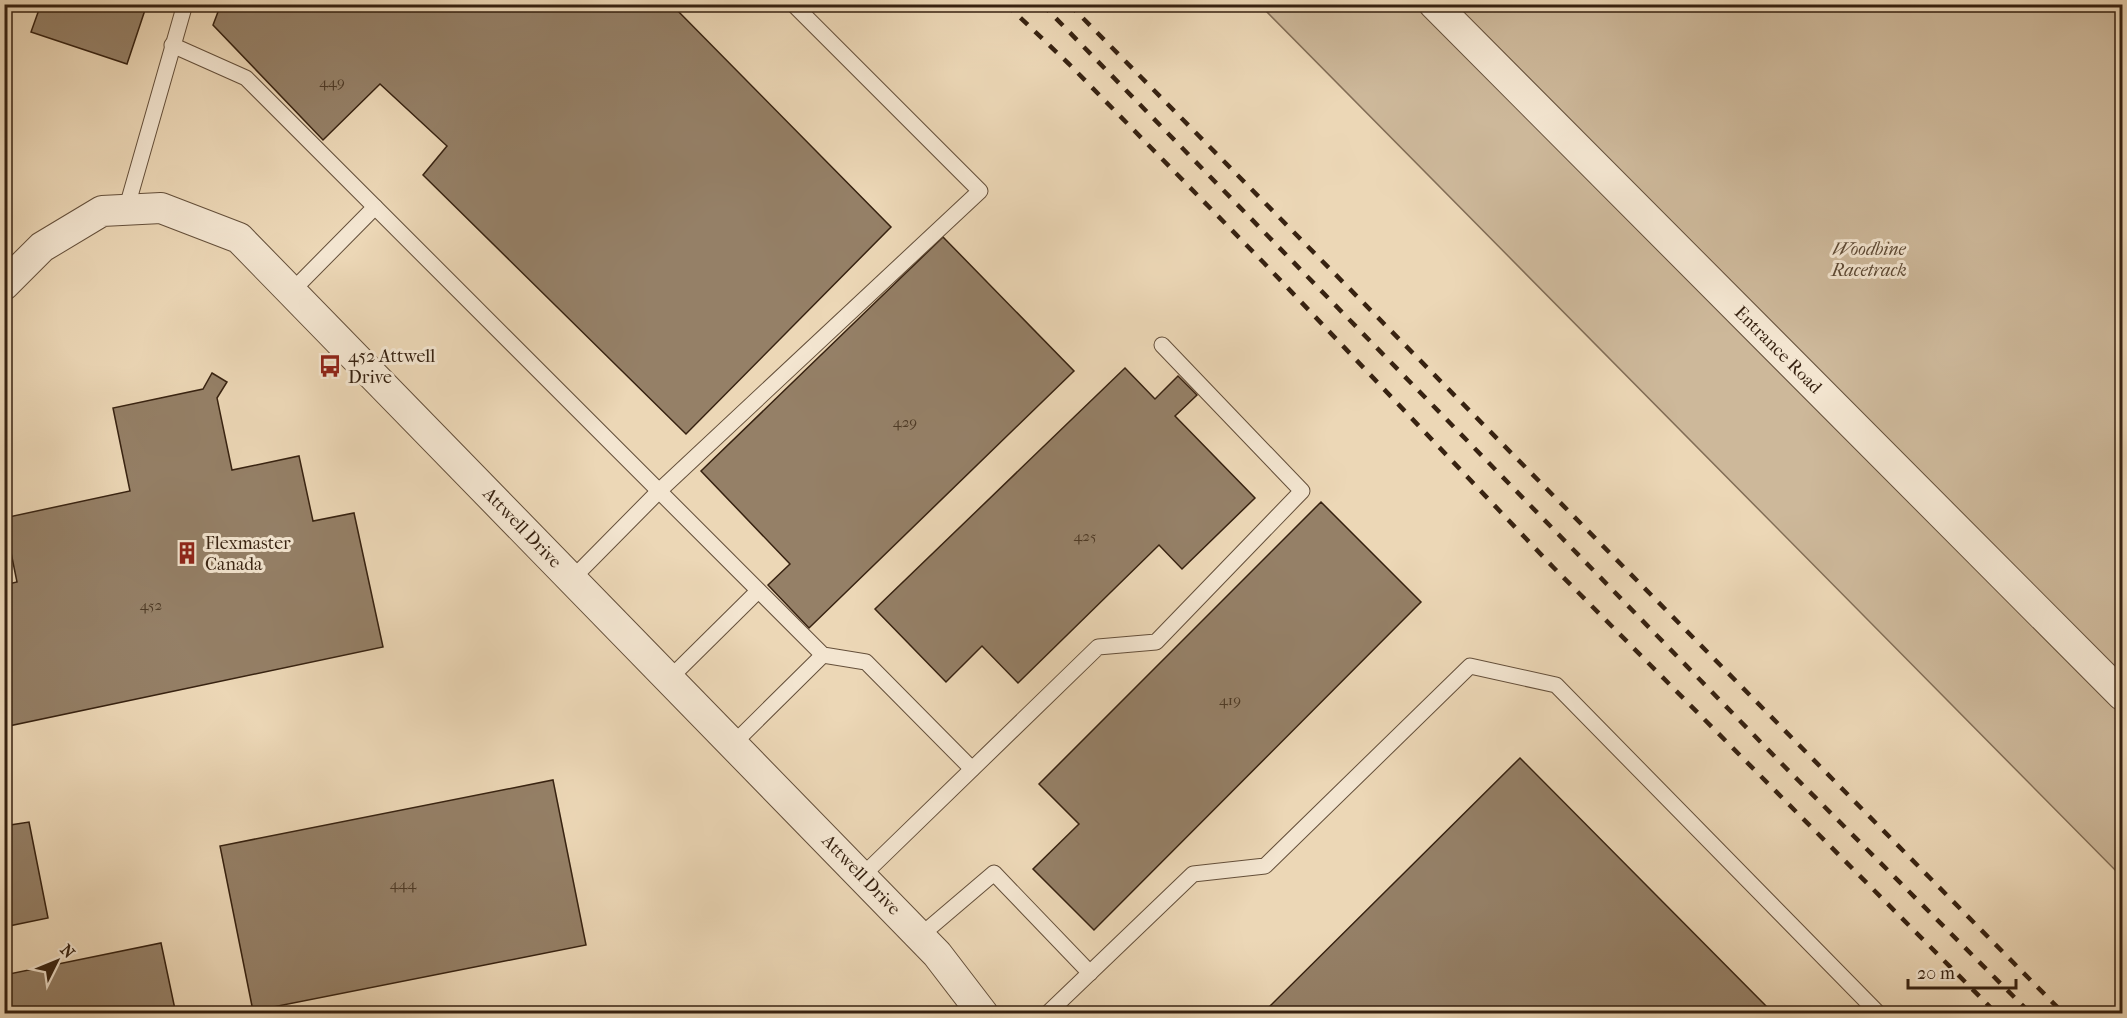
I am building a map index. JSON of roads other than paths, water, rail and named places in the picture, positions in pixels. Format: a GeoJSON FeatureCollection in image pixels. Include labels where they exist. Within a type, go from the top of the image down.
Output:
{"type":"FeatureCollection","features":[{"type":"Feature","properties":{"kind":"street","name":"Entrance Road"},"geometry":{"type":"LineString","coordinates":[[1434,4],[2122,694]]}},
{"type":"Feature","properties":{"kind":"street","name":"Attwell Drive"},"geometry":{"type":"LineString","coordinates":[[4,285],[42,247],[102,212],[161,208],[239,238],[938,954],[983,1014]]}},
{"type":"Feature","properties":{"kind":"lane"},"geometry":{"type":"LineString","coordinates":[[126,210],[185,4]]}},
{"type":"Feature","properties":{"kind":"lane"},"geometry":{"type":"LineString","coordinates":[[572,579],[659,491],[980,191],[793,4]]}},
{"type":"Feature","properties":{"kind":"lane"},"geometry":{"type":"LineString","coordinates":[[172,45],[246,78],[823,655],[866,662],[972,769]]}},
{"type":"Feature","properties":{"kind":"lane"},"geometry":{"type":"LineString","coordinates":[[292,291],[375,207]]}},
{"type":"Feature","properties":{"kind":"lane"},"geometry":{"type":"LineString","coordinates":[[862,876],[1098,647],[1156,642],[1302,491],[1162,345]]}},
{"type":"Feature","properties":{"kind":"lane"},"geometry":{"type":"LineString","coordinates":[[670,678],[758,591]]}},
{"type":"Feature","properties":{"kind":"lane"},"geometry":{"type":"LineString","coordinates":[[733,744],[823,655]]}},
{"type":"Feature","properties":{"kind":"lane"},"geometry":{"type":"LineString","coordinates":[[1047,1014],[1193,874],[1265,866],[1470,666],[1556,685],[1879,1014]]}},
{"type":"Feature","properties":{"kind":"lane"},"geometry":{"type":"LineString","coordinates":[[920,936],[994,873],[1090,973]]}},
{"type":"Feature","properties":{"kind":"railway"},"geometry":{"type":"LineString","coordinates":[[1006,4],[1069,64],[1264,263],[1553,567],[1997,1014]]}},
{"type":"Feature","properties":{"kind":"railway"},"geometry":{"type":"LineString","coordinates":[[1042,4],[1783,765],[2031,1014]]}},
{"type":"Feature","properties":{"kind":"railway"},"geometry":{"type":"LineString","coordinates":[[1069,4],[2064,1014]]}},
{"type":"Feature","properties":{"kind":"place","name":"452 Attwell Drive"},"geometry":{"type":"Point","coordinates":[330,366]}},
{"type":"Feature","properties":{"kind":"place","name":"Flexmaster Canada"},"geometry":{"type":"Point","coordinates":[187,553]}},
{"type":"Feature","properties":{"kind":"park label","name":"Woodbine Racetrack"},"geometry":{"type":"Point","coordinates":[1869,259]}}]}
